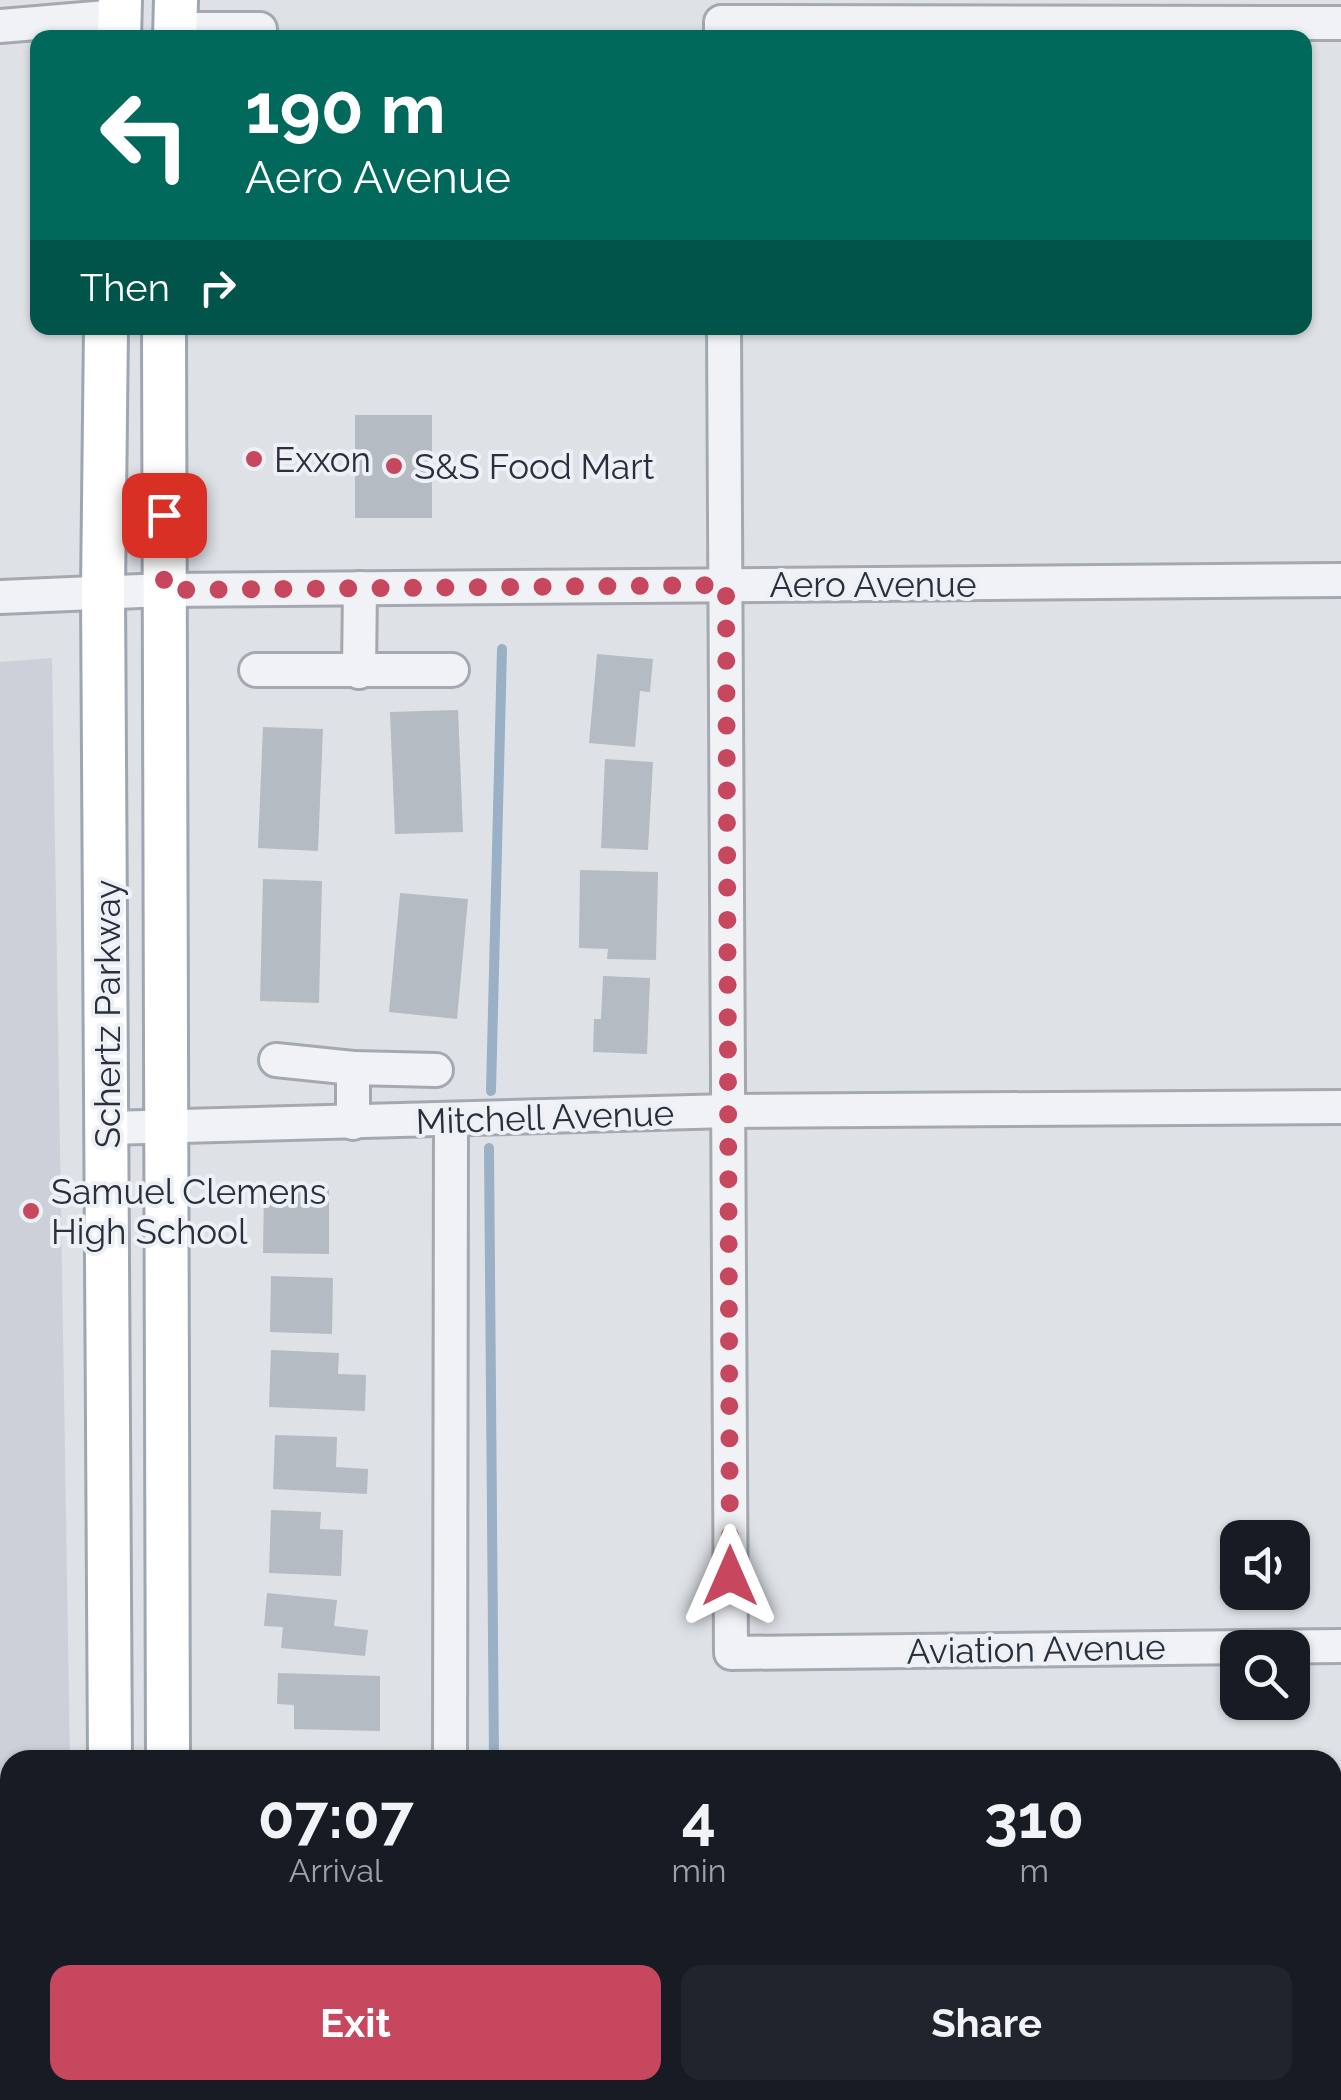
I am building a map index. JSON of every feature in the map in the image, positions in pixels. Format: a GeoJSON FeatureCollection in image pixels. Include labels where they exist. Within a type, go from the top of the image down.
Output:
{"type":"FeatureCollection","features":[{"type":"Feature","properties":{"kind":"main road","name":"Schertz Parkway"},"geometry":{"type":"LineString","coordinates":[[106,335],[103,592],[110,1750]]}},
{"type":"Feature","properties":{"kind":"main road","name":"Schertz Parkway"},"geometry":{"type":"LineString","coordinates":[[164,335],[168,1750]]}},
{"type":"Feature","properties":{"kind":"street"},"geometry":{"type":"LineString","coordinates":[[0,26],[119,18]]}},
{"type":"Feature","properties":{"kind":"street"},"geometry":{"type":"LineString","coordinates":[[176,22],[261,22]]}},
{"type":"Feature","properties":{"kind":"street"},"geometry":{"type":"LineString","coordinates":[[721,30],[1341,24]]}},
{"type":"Feature","properties":{"kind":"street"},"geometry":{"type":"LineString","coordinates":[[724,335],[729,1111]]}},
{"type":"Feature","properties":{"kind":"street","name":"Aero Avenue"},"geometry":{"type":"LineString","coordinates":[[0,597],[164,590],[1341,580]]}},
{"type":"Feature","properties":{"kind":"street"},"geometry":{"type":"LineString","coordinates":[[359,672],[360,588]]}},
{"type":"Feature","properties":{"kind":"street"},"geometry":{"type":"LineString","coordinates":[[256,670],[452,670]]}},
{"type":"Feature","properties":{"kind":"street"},"geometry":{"type":"LineString","coordinates":[[276,1060],[353,1068],[436,1070]]}},
{"type":"Feature","properties":{"kind":"street"},"geometry":{"type":"LineString","coordinates":[[353,1068],[353,1123]]}},
{"type":"Feature","properties":{"kind":"street","name":"Mitchell Avenue"},"geometry":{"type":"LineString","coordinates":[[108,1128],[729,1111],[1341,1107]]}},
{"type":"Feature","properties":{"kind":"street","name":"Aviation Avenue"},"geometry":{"type":"LineString","coordinates":[[729,1111],[730,1653],[1341,1646]]}},
{"type":"Feature","properties":{"kind":"street"},"geometry":{"type":"LineString","coordinates":[[450,1121],[450,1750]]}},
{"type":"Feature","properties":{"kind":"shaded area","name":"Samuel Clemens High School"},"geometry":{"type":"Polygon","coordinates":[[[52,658],[70,1750],[0,1750],[0,662],[52,658]]]}},
{"type":"Feature","properties":{"kind":"building","name":"S&S Food Mart"},"geometry":{"type":"Polygon","coordinates":[[[355,415],[432,415],[432,518],[355,518],[355,415]]]}},
{"type":"Feature","properties":{"kind":"building"},"geometry":{"type":"Polygon","coordinates":[[[597,654],[653,659],[650,692],[640,691],[635,747],[589,743],[597,654]]]}},
{"type":"Feature","properties":{"kind":"building"},"geometry":{"type":"Polygon","coordinates":[[[458,710],[463,832],[395,834],[390,712],[458,710]]]}},
{"type":"Feature","properties":{"kind":"building"},"geometry":{"type":"Polygon","coordinates":[[[263,727],[323,729],[318,851],[258,848],[263,727]]]}},
{"type":"Feature","properties":{"kind":"building"},"geometry":{"type":"Polygon","coordinates":[[[605,759],[653,762],[648,850],[601,848],[605,759]]]}},
{"type":"Feature","properties":{"kind":"building"},"geometry":{"type":"Polygon","coordinates":[[[580,870],[658,872],[656,960],[607,959],[608,949],[579,948],[580,870]]]}},
{"type":"Feature","properties":{"kind":"building"},"geometry":{"type":"Polygon","coordinates":[[[263,879],[322,881],[319,1003],[260,1001],[263,879]]]}},
{"type":"Feature","properties":{"kind":"building"},"geometry":{"type":"Polygon","coordinates":[[[400,893],[468,899],[457,1019],[389,1012],[400,893]]]}},
{"type":"Feature","properties":{"kind":"building"},"geometry":{"type":"Polygon","coordinates":[[[603,976],[650,978],[647,1054],[593,1052],[594,1019],[601,1019],[603,976]]]}},
{"type":"Feature","properties":{"kind":"building"},"geometry":{"type":"Polygon","coordinates":[[[264,1188],[329,1189],[329,1254],[263,1253],[264,1188]]]}},
{"type":"Feature","properties":{"kind":"building"},"geometry":{"type":"Polygon","coordinates":[[[271,1276],[333,1278],[332,1334],[270,1332],[271,1276]]]}},
{"type":"Feature","properties":{"kind":"building"},"geometry":{"type":"Polygon","coordinates":[[[271,1350],[339,1353],[338,1374],[366,1375],[365,1411],[269,1407],[271,1350]]]}},
{"type":"Feature","properties":{"kind":"building"},"geometry":{"type":"Polygon","coordinates":[[[275,1435],[337,1437],[336,1467],[368,1469],[367,1494],[273,1489],[275,1435]]]}},
{"type":"Feature","properties":{"kind":"building"},"geometry":{"type":"Polygon","coordinates":[[[271,1510],[321,1512],[320,1529],[343,1530],[341,1576],[269,1573],[271,1510]]]}},
{"type":"Feature","properties":{"kind":"building"},"geometry":{"type":"Polygon","coordinates":[[[267,1593],[337,1600],[334,1626],[368,1630],[365,1656],[281,1648],[283,1627],[264,1626],[267,1593]]]}},
{"type":"Feature","properties":{"kind":"building"},"geometry":{"type":"Polygon","coordinates":[[[278,1673],[380,1676],[380,1731],[294,1729],[294,1705],[277,1704],[278,1673]]]}},
{"type":"Feature","properties":{"kind":"waterway"},"geometry":{"type":"LineString","coordinates":[[491,1091],[502,649]]}},
{"type":"Feature","properties":{"kind":"waterway"},"geometry":{"type":"LineString","coordinates":[[489,1148],[494,1750]]}},
{"type":"Feature","properties":{"kind":"place","name":"Exxon"},"geometry":{"type":"Point","coordinates":[254,459]}},
{"type":"Feature","properties":{"kind":"place","name":"S&S Food Mart"},"geometry":{"type":"Point","coordinates":[394,466]}},
{"type":"Feature","properties":{"kind":"place","name":"Samuel Clemens High School"},"geometry":{"type":"Point","coordinates":[31,1211]}},
{"type":"Feature","properties":{"kind":"route"},"geometry":{"type":"LineString","coordinates":[[164,515],[164,590],[726,585],[730,1576]]}}]}
